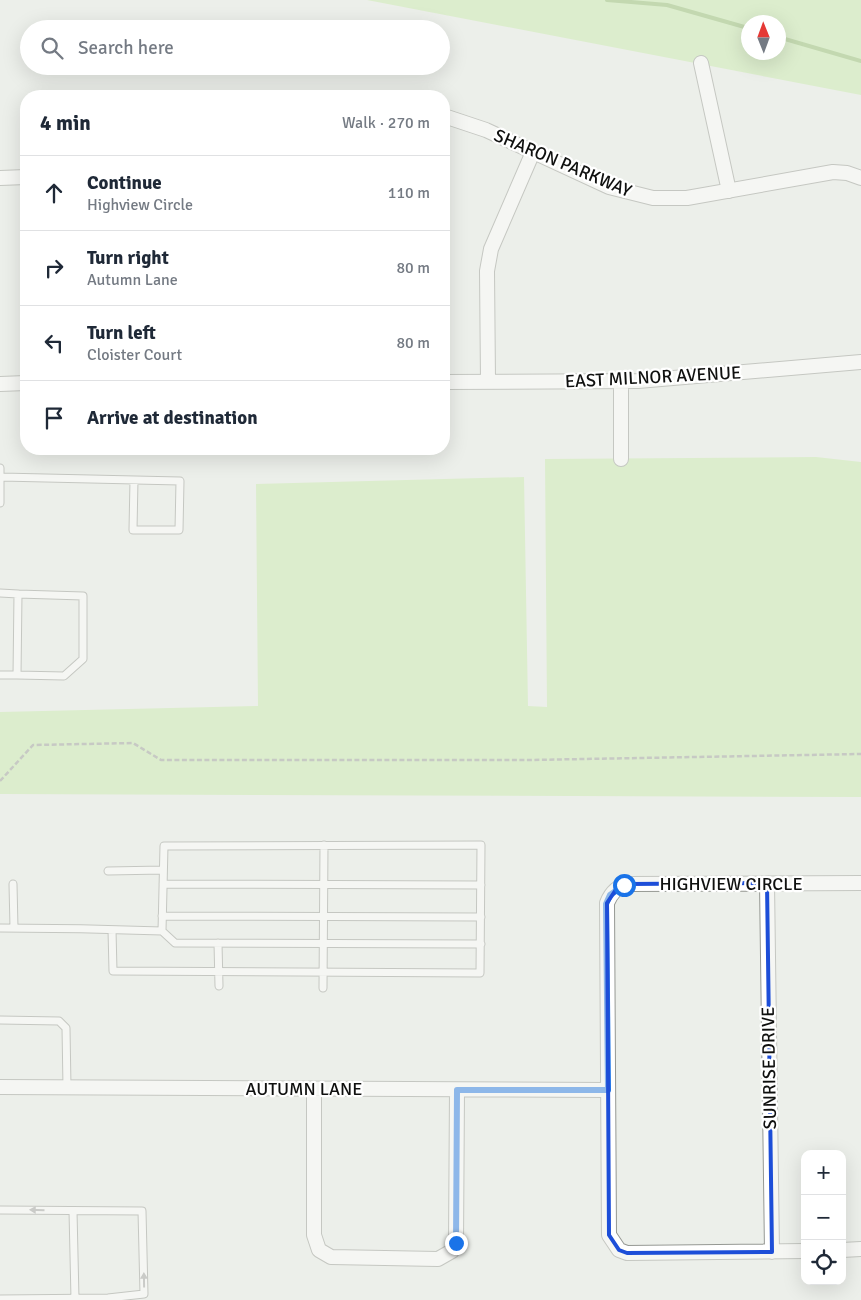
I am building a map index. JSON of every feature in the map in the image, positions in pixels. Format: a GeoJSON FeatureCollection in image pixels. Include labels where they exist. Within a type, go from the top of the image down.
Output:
{"type":"FeatureCollection","features":[{"type":"Feature","properties":{"kind":"street"},"geometry":{"type":"LineString","coordinates":[[701,63],[728,191]]}},
{"type":"Feature","properties":{"kind":"street","name":"SHARON PARKWAY"},"geometry":{"type":"LineString","coordinates":[[450,118],[486,130],[609,187],[630,194],[670,199],[728,191],[833,172],[847,173],[861,178]]}},
{"type":"Feature","properties":{"kind":"street"},"geometry":{"type":"LineString","coordinates":[[488,382],[486,271],[491,249],[533,152]]}},
{"type":"Feature","properties":{"kind":"street"},"geometry":{"type":"LineString","coordinates":[[0,178],[20,177]]}},
{"type":"Feature","properties":{"kind":"street","name":"EAST MILNOR AVENUE"},"geometry":{"type":"LineString","coordinates":[[450,382],[621,381],[696,377],[861,362]]}},
{"type":"Feature","properties":{"kind":"street"},"geometry":{"type":"LineString","coordinates":[[621,381],[621,459]]}},
{"type":"Feature","properties":{"kind":"street"},"geometry":{"type":"LineString","coordinates":[[0,384],[20,384]]}},
{"type":"Feature","properties":{"kind":"street","name":"HIGHVIEW CIRCLE"},"geometry":{"type":"LineString","coordinates":[[801,1251],[627,1253],[619,1250],[609,1235],[606,904],[610,895],[617,888],[629,884],[861,883]]}},
{"type":"Feature","properties":{"kind":"street","name":"SUNRISE DRIVE"},"geometry":{"type":"LineString","coordinates":[[767,884],[772,1252]]}},
{"type":"Feature","properties":{"kind":"street","name":"AUTUMN LANE"},"geometry":{"type":"LineString","coordinates":[[0,1086],[608,1090]]}},
{"type":"Feature","properties":{"kind":"street"},"geometry":{"type":"LineString","coordinates":[[314,1089],[314,1235],[319,1250],[331,1257],[438,1258],[452,1251],[456,1243],[457,1090]]}},
{"type":"Feature","properties":{"kind":"street"},"geometry":{"type":"LineString","coordinates":[[846,1250],[861,1250]]}},
{"type":"Feature","properties":{"kind":"lane"},"geometry":{"type":"LineString","coordinates":[[0,468],[0,503]]}},
{"type":"Feature","properties":{"kind":"lane"},"geometry":{"type":"LineString","coordinates":[[1,477],[180,481],[180,530],[133,530],[134,480]]}},
{"type":"Feature","properties":{"kind":"lane"},"geometry":{"type":"LineString","coordinates":[[0,587],[0,593],[83,596],[83,659],[64,676],[0,675]]}},
{"type":"Feature","properties":{"kind":"lane"},"geometry":{"type":"LineString","coordinates":[[17,675],[18,594]]}},
{"type":"Feature","properties":{"kind":"lane"},"geometry":{"type":"LineString","coordinates":[[323,988],[324,845]]}},
{"type":"Feature","properties":{"kind":"lane"},"geometry":{"type":"LineString","coordinates":[[112,930],[113,971],[480,973],[481,845],[164,846],[162,930]]}},
{"type":"Feature","properties":{"kind":"lane"},"geometry":{"type":"LineString","coordinates":[[108,871],[163,870]]}},
{"type":"Feature","properties":{"kind":"lane"},"geometry":{"type":"LineString","coordinates":[[13,884],[14,928]]}},
{"type":"Feature","properties":{"kind":"lane"},"geometry":{"type":"LineString","coordinates":[[163,884],[481,885]]}},
{"type":"Feature","properties":{"kind":"lane"},"geometry":{"type":"LineString","coordinates":[[162,916],[481,917]]}},
{"type":"Feature","properties":{"kind":"lane"},"geometry":{"type":"LineString","coordinates":[[0,928],[162,930],[175,942],[481,944]]}},
{"type":"Feature","properties":{"kind":"lane"},"geometry":{"type":"LineString","coordinates":[[218,943],[219,986]]}},
{"type":"Feature","properties":{"kind":"lane"},"geometry":{"type":"LineString","coordinates":[[0,1020],[58,1022],[66,1028],[68,1087]]}},
{"type":"Feature","properties":{"kind":"lane"},"geometry":{"type":"LineString","coordinates":[[0,1210],[142,1211],[144,1294],[108,1298],[0,1299]]}},
{"type":"Feature","properties":{"kind":"lane"},"geometry":{"type":"LineString","coordinates":[[73,1211],[75,1299]]}},
{"type":"Feature","properties":{"kind":"path"},"geometry":{"type":"LineString","coordinates":[[0,782],[33,745],[134,743],[161,760],[529,760],[861,754]]}},
{"type":"Feature","properties":{"kind":"highlighted area"},"geometry":{"type":"Polygon","coordinates":[[[767,883],[772,1252],[627,1253],[619,1250],[609,1235],[607,903],[617,888],[629,884],[767,883]]]}},
{"type":"Feature","properties":{"kind":"green space"},"geometry":{"type":"Polygon","coordinates":[[[367,0],[861,0],[861,95],[367,0]]]}},
{"type":"Feature","properties":{"kind":"green space"},"geometry":{"type":"Polygon","coordinates":[[[816,457],[861,462],[861,797],[0,794],[0,712],[258,706],[256,484],[524,477],[528,706],[547,707],[545,459],[816,457]]]}},
{"type":"Feature","properties":{"kind":"waterway"},"geometry":{"type":"LineString","coordinates":[[607,0],[667,5],[741,26]]}},
{"type":"Feature","properties":{"kind":"waterway"},"geometry":{"type":"LineString","coordinates":[[786,39],[861,61]]}},
{"type":"Feature","properties":{"kind":"route"},"geometry":{"type":"LineString","coordinates":[[456,1243],[457,1090],[608,1090],[606,904],[610,895],[617,888],[624,885]]}}]}
